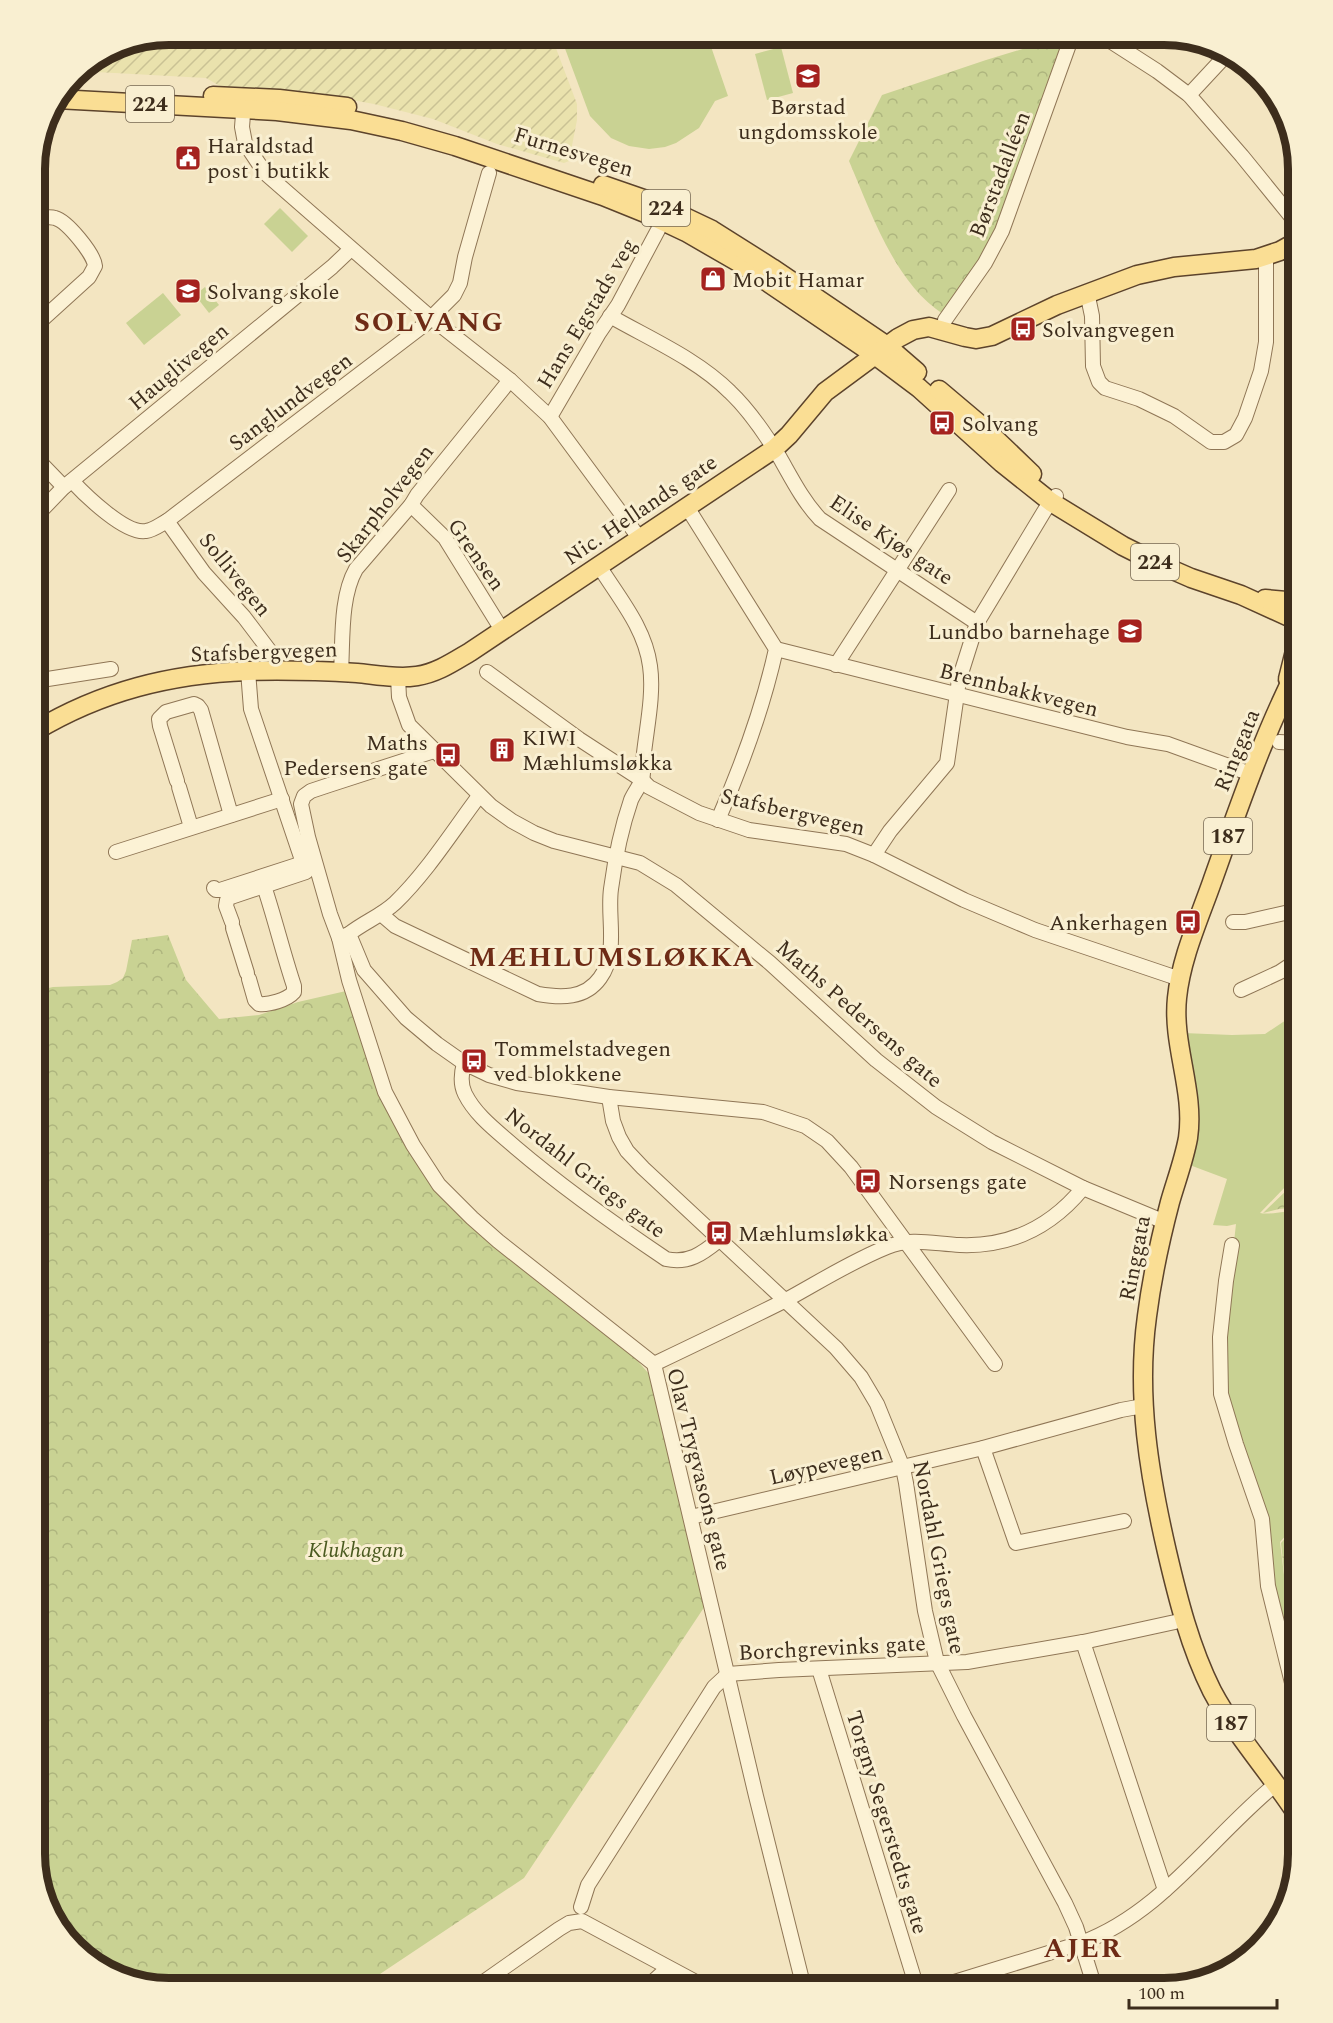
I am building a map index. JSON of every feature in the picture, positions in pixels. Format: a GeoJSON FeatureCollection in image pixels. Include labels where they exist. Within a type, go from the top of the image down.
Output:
{"type":"FeatureCollection","features":[{"type":"Feature","properties":{"kind":"main road","name":"Furnesvegen"},"geometry":{"type":"LineString","coordinates":[[75,89],[244,103]]}},
{"type":"Feature","properties":{"kind":"main road","name":"Furnesvegen"},"geometry":{"type":"LineString","coordinates":[[67,99],[244,103],[318,102],[353,108],[402,121],[540,167],[630,193],[672,210],[711,230],[772,268],[984,428],[1054,499],[1076,516],[1123,546],[1159,564],[1241,595],[1288,616]]}},
{"type":"Feature","properties":{"kind":"main road"},"geometry":{"type":"LineString","coordinates":[[881,351],[908,332],[920,327],[938,329],[965,337],[983,338],[992,336],[1086,292],[1137,275],[1158,270],[1247,260],[1266,256],[1288,246]]}},
{"type":"Feature","properties":{"kind":"main road","name":"Nic. Hellands gate"},"geometry":{"type":"LineString","coordinates":[[398,677],[417,676],[452,663],[774,449],[789,435],[825,392],[881,351]]}},
{"type":"Feature","properties":{"kind":"main road","name":"Furnesvegen"},"geometry":{"type":"LineString","coordinates":[[1241,595],[1288,601]]}},
{"type":"Feature","properties":{"kind":"main road","name":"Stafsbergvegen"},"geometry":{"type":"LineString","coordinates":[[45,726],[84,705],[136,687],[187,676],[248,671],[341,672],[398,677]]}},
{"type":"Feature","properties":{"kind":"main road","name":"Ringgata"},"geometry":{"type":"LineString","coordinates":[[1284,695],[1288,680]]}},
{"type":"Feature","properties":{"kind":"main road","name":"Ringgata"},"geometry":{"type":"LineString","coordinates":[[1288,688],[1251,774],[1196,926],[1180,979],[1176,1013],[1187,1092],[1188,1138],[1156,1259],[1146,1321],[1143,1406],[1146,1447],[1158,1513],[1194,1650],[1224,1711],[1288,1801]]}},
{"type":"Feature","properties":{"kind":"street","name":"Børstadalléen"},"geometry":{"type":"LineString","coordinates":[[945,320],[985,263],[1002,231],[1069,45]]}},
{"type":"Feature","properties":{"kind":"street"},"geometry":{"type":"LineString","coordinates":[[1117,45],[1189,95],[1288,212]]}},
{"type":"Feature","properties":{"kind":"street"},"geometry":{"type":"LineString","coordinates":[[1189,95],[1221,59]]}},
{"type":"Feature","properties":{"kind":"street"},"geometry":{"type":"LineString","coordinates":[[244,103],[242,127],[245,142],[265,173],[430,317],[510,380],[550,417],[640,539]]}},
{"type":"Feature","properties":{"kind":"street","name":"Sanglundvegen"},"geometry":{"type":"LineString","coordinates":[[68,484],[113,518],[137,531],[146,531],[167,520],[424,326],[430,317],[454,295],[460,283],[489,173]]}},
{"type":"Feature","properties":{"kind":"street"},"geometry":{"type":"LineString","coordinates":[[45,218],[62,221],[85,246],[93,258],[95,267],[89,277],[45,317]]}},
{"type":"Feature","properties":{"kind":"street","name":"Hans Egstads veg"},"geometry":{"type":"LineString","coordinates":[[550,417],[650,249],[658,230]]}},
{"type":"Feature","properties":{"kind":"street","name":"Hauglivegen"},"geometry":{"type":"LineString","coordinates":[[45,507],[68,484],[351,249]]}},
{"type":"Feature","properties":{"kind":"street"},"geometry":{"type":"LineString","coordinates":[[1086,292],[1092,316],[1093,366],[1099,382],[1105,388],[1139,399],[1174,416],[1211,442],[1224,442],[1236,435],[1245,418],[1261,371],[1266,332],[1266,256]]}},
{"type":"Feature","properties":{"kind":"street","name":"Elise Kjøs gate"},"geometry":{"type":"LineString","coordinates":[[610,316],[675,352],[731,392],[774,449],[809,508],[819,519],[977,622]]}},
{"type":"Feature","properties":{"kind":"street","name":"Skarpholvegen"},"geometry":{"type":"LineString","coordinates":[[341,672],[346,595],[351,577],[510,380]]}},
{"type":"Feature","properties":{"kind":"street"},"geometry":{"type":"LineString","coordinates":[[45,465],[68,484]]}},
{"type":"Feature","properties":{"kind":"street"},"geometry":{"type":"LineString","coordinates":[[836,665],[949,490]]}},
{"type":"Feature","properties":{"kind":"street"},"geometry":{"type":"LineString","coordinates":[[874,855],[890,831],[947,763],[956,695],[977,622],[1054,499]]}},
{"type":"Feature","properties":{"kind":"street","name":"Grensen"},"geometry":{"type":"LineString","coordinates":[[411,505],[445,538],[502,630]]}},
{"type":"Feature","properties":{"kind":"street"},"geometry":{"type":"LineString","coordinates":[[687,507],[776,649],[758,718],[718,820]]}},
{"type":"Feature","properties":{"kind":"street","name":"Sollivegen"},"geometry":{"type":"LineString","coordinates":[[167,520],[204,573],[244,617],[272,654]]}},
{"type":"Feature","properties":{"kind":"street"},"geometry":{"type":"LineString","coordinates":[[381,914],[395,926],[538,994],[555,997],[585,992],[594,986],[607,968],[610,948],[610,892],[616,857],[632,798],[642,780],[650,667],[637,625],[599,566]]}},
{"type":"Feature","properties":{"kind":"street","name":"Brennbakkvegen"},"geometry":{"type":"LineString","coordinates":[[776,649],[1127,737],[1168,744],[1251,774]]}},
{"type":"Feature","properties":{"kind":"street"},"geometry":{"type":"LineString","coordinates":[[45,679],[111,669]]}},
{"type":"Feature","properties":{"kind":"street"},"geometry":{"type":"LineString","coordinates":[[248,671],[251,709],[306,872],[264,886],[227,900],[226,906],[255,1000],[264,1005],[290,996],[294,992],[264,886]]}},
{"type":"Feature","properties":{"kind":"street","name":"Stafsbergvegen"},"geometry":{"type":"LineString","coordinates":[[487,672],[649,787],[682,805],[749,830],[846,844],[874,855],[964,900],[1035,930],[1180,979]]}},
{"type":"Feature","properties":{"kind":"street","name":"Maths Pedersens gate"},"geometry":{"type":"LineString","coordinates":[[398,677],[399,696],[404,717],[409,725],[479,796],[512,821],[555,841],[640,863],[676,885],[770,963],[876,1060],[936,1107],[992,1142],[1083,1188],[1165,1222]]}},
{"type":"Feature","properties":{"kind":"street"},"geometry":{"type":"LineString","coordinates":[[191,827],[160,726],[159,719],[166,712],[194,704],[201,710],[231,815]]}},
{"type":"Feature","properties":{"kind":"street"},"geometry":{"type":"LineString","coordinates":[[1280,742],[1288,742]]}},
{"type":"Feature","properties":{"kind":"street"},"geometry":{"type":"LineString","coordinates":[[434,751],[311,791],[304,796],[301,804],[330,914],[364,970],[380,989],[437,1044],[464,1063],[489,1075],[517,1083],[609,1097],[763,1112],[805,1126],[827,1141],[851,1167],[995,1364]]}},
{"type":"Feature","properties":{"kind":"street"},"geometry":{"type":"LineString","coordinates":[[344,936],[362,923],[381,914],[395,902],[479,796]]}},
{"type":"Feature","properties":{"kind":"street"},"geometry":{"type":"LineString","coordinates":[[116,852],[282,799]]}},
{"type":"Feature","properties":{"kind":"street"},"geometry":{"type":"LineString","coordinates":[[214,888],[220,890],[303,862]]}},
{"type":"Feature","properties":{"kind":"street"},"geometry":{"type":"LineString","coordinates":[[1233,922],[1288,912]]}},
{"type":"Feature","properties":{"kind":"street","name":"Olav Trygvasons gate"},"geometry":{"type":"LineString","coordinates":[[344,936],[347,975],[385,1092],[413,1145],[439,1185],[471,1218],[498,1241],[654,1364],[802,1978]]}},
{"type":"Feature","properties":{"kind":"street"},"geometry":{"type":"LineString","coordinates":[[1241,990],[1288,967]]}},
{"type":"Feature","properties":{"kind":"street","name":"Nordahl Griegs gate"},"geometry":{"type":"LineString","coordinates":[[464,1063],[461,1074],[464,1093],[485,1120],[537,1165],[606,1219],[666,1259],[677,1262],[697,1257],[718,1240]]}},
{"type":"Feature","properties":{"kind":"street","name":"Nordahl Griegs gate"},"geometry":{"type":"LineString","coordinates":[[609,1097],[609,1106],[616,1129],[627,1151],[718,1240],[836,1348],[861,1377],[877,1404],[903,1468],[925,1611],[937,1662],[1065,1903],[1092,1978]]}},
{"type":"Feature","properties":{"kind":"street"},"geometry":{"type":"LineString","coordinates":[[654,1364],[785,1300],[888,1246],[906,1241],[960,1245],[985,1244],[1012,1239],[1040,1227],[1056,1216],[1083,1188]]}},
{"type":"Feature","properties":{"kind":"street"},"geometry":{"type":"LineString","coordinates":[[1232,1245],[1220,1337],[1221,1394],[1262,1519],[1268,1586],[1288,1664]]}},
{"type":"Feature","properties":{"kind":"street","name":"Løypevegen"},"geometry":{"type":"LineString","coordinates":[[691,1517],[903,1468],[1143,1406]]}},
{"type":"Feature","properties":{"kind":"street"},"geometry":{"type":"LineString","coordinates":[[983,1448],[1016,1542],[1124,1521]]}},
{"type":"Feature","properties":{"kind":"street","name":"Borchgrevinks gate"},"geometry":{"type":"LineString","coordinates":[[581,1907],[588,1885],[714,1687],[728,1674],[967,1662],[1083,1642],[1175,1622]]}},
{"type":"Feature","properties":{"kind":"street"},"geometry":{"type":"LineString","coordinates":[[1083,1642],[1165,1890]]}},
{"type":"Feature","properties":{"kind":"street","name":"Torgny Segerstedts gate"},"geometry":{"type":"LineString","coordinates":[[819,1669],[914,1978]]}},
{"type":"Feature","properties":{"kind":"street"},"geometry":{"type":"LineString","coordinates":[[967,1978],[1081,1943],[1125,1922],[1165,1890],[1276,1784]]}},
{"type":"Feature","properties":{"kind":"street"},"geometry":{"type":"LineString","coordinates":[[489,1978],[559,1929],[569,1923],[582,1921],[688,1978]]}},
{"type":"Feature","properties":{"kind":"street"},"geometry":{"type":"LineString","coordinates":[[657,1978],[668,1968]]}},
{"type":"Feature","properties":{"kind":"shaded area"},"geometry":{"type":"Polygon","coordinates":[[[161,45],[555,45],[577,104],[577,120],[569,161],[564,163],[497,144],[433,119],[374,104],[308,92],[227,90],[206,78],[93,72],[122,54],[161,45]]]}},
{"type":"Feature","properties":{"kind":"green space"},"geometry":{"type":"Polygon","coordinates":[[[564,45],[710,45],[728,96],[715,101],[699,128],[676,143],[649,149],[629,146],[611,138],[590,116],[564,45]]]}},
{"type":"Feature","properties":{"kind":"green space"},"geometry":{"type":"Polygon","coordinates":[[[1036,45],[1060,45],[1057,62],[1000,223],[979,264],[943,314],[911,284],[898,265],[875,223],[849,161],[882,95],[1036,45]]]}},
{"type":"Feature","properties":{"kind":"green space"},"geometry":{"type":"Polygon","coordinates":[[[781,47],[793,93],[767,100],[755,54],[781,47]]]}},
{"type":"Feature","properties":{"kind":"green space"},"geometry":{"type":"Polygon","coordinates":[[[1265,98],[1274,113],[1263,100],[1265,98]]]}},
{"type":"Feature","properties":{"kind":"green space"},"geometry":{"type":"Polygon","coordinates":[[[280,208],[308,236],[292,252],[264,224],[280,208]]]}},
{"type":"Feature","properties":{"kind":"green space"},"geometry":{"type":"Polygon","coordinates":[[[205,287],[219,305],[209,313],[195,295],[205,287]]]}},
{"type":"Feature","properties":{"kind":"green space"},"geometry":{"type":"Polygon","coordinates":[[[163,293],[181,315],[144,345],[126,323],[163,293]]]}},
{"type":"Feature","properties":{"kind":"green space","name":"Klukhagan"},"geometry":{"type":"Polygon","coordinates":[[[168,935],[186,980],[219,1019],[259,1015],[298,1002],[346,991],[378,1089],[468,1222],[636,1359],[649,1374],[705,1606],[524,1878],[374,1978],[161,1978],[145,1976],[114,1965],[81,1942],[62,1916],[49,1886],[45,1854],[45,989],[110,985],[117,982],[123,978],[126,971],[132,940],[168,935]]]}},
{"type":"Feature","properties":{"kind":"green space"},"geometry":{"type":"Polygon","coordinates":[[[1288,1019],[1288,1183],[1260,1213],[1288,1211],[1288,1533],[1280,1542],[1285,1583],[1288,1586],[1288,1653],[1266,1544],[1225,1395],[1223,1341],[1236,1224],[1213,1225],[1227,1179],[1187,1164],[1183,1033],[1265,1034],[1288,1019]]]}},
{"type":"Feature","properties":{"kind":"green space"},"geometry":{"type":"Polygon","coordinates":[[[1288,1189],[1288,1208],[1263,1213],[1288,1189]]]}},
{"type":"Feature","properties":{"kind":"green space"},"geometry":{"type":"Polygon","coordinates":[[[1288,1535],[1288,1577],[1284,1572],[1281,1543],[1288,1535]]]}},
{"type":"Feature","properties":{"kind":"place","name":"Børstad ungdomsskole"},"geometry":{"type":"Point","coordinates":[808,76]}},
{"type":"Feature","properties":{"kind":"place","name":"Haraldstad post i butikk"},"geometry":{"type":"Point","coordinates":[188,158]}},
{"type":"Feature","properties":{"kind":"place","name":"Mobit Hamar"},"geometry":{"type":"Point","coordinates":[713,279]}},
{"type":"Feature","properties":{"kind":"place","name":"Solvang skole"},"geometry":{"type":"Point","coordinates":[188,291]}},
{"type":"Feature","properties":{"kind":"place","name":"Solvangvegen"},"geometry":{"type":"Point","coordinates":[1023,329]}},
{"type":"Feature","properties":{"kind":"place","name":"Solvang"},"geometry":{"type":"Point","coordinates":[942,423]}},
{"type":"Feature","properties":{"kind":"place","name":"Lundbo barnehage"},"geometry":{"type":"Point","coordinates":[1130,631]}},
{"type":"Feature","properties":{"kind":"place","name":"KIWI Mæhlumsløkka"},"geometry":{"type":"Point","coordinates":[502,750]}},
{"type":"Feature","properties":{"kind":"place","name":"Maths Pedersens gate"},"geometry":{"type":"Point","coordinates":[448,755]}},
{"type":"Feature","properties":{"kind":"place","name":"Ankerhagen"},"geometry":{"type":"Point","coordinates":[1188,922]}},
{"type":"Feature","properties":{"kind":"place","name":"Tommelstadvegen ved blokkene"},"geometry":{"type":"Point","coordinates":[474,1061]}},
{"type":"Feature","properties":{"kind":"place","name":"Norsengs gate"},"geometry":{"type":"Point","coordinates":[868,1181]}},
{"type":"Feature","properties":{"kind":"place","name":"Mæhlumsløkka"},"geometry":{"type":"Point","coordinates":[719,1233]}},
{"type":"Feature","properties":{"kind":"district","name":"SOLVANG"},"geometry":{"type":"Point","coordinates":[429,321]}},
{"type":"Feature","properties":{"kind":"district","name":"MÆHLUMSLØKKA"},"geometry":{"type":"Point","coordinates":[612,956]}},
{"type":"Feature","properties":{"kind":"district","name":"AJER"},"geometry":{"type":"Point","coordinates":[1083,1947]}}]}
